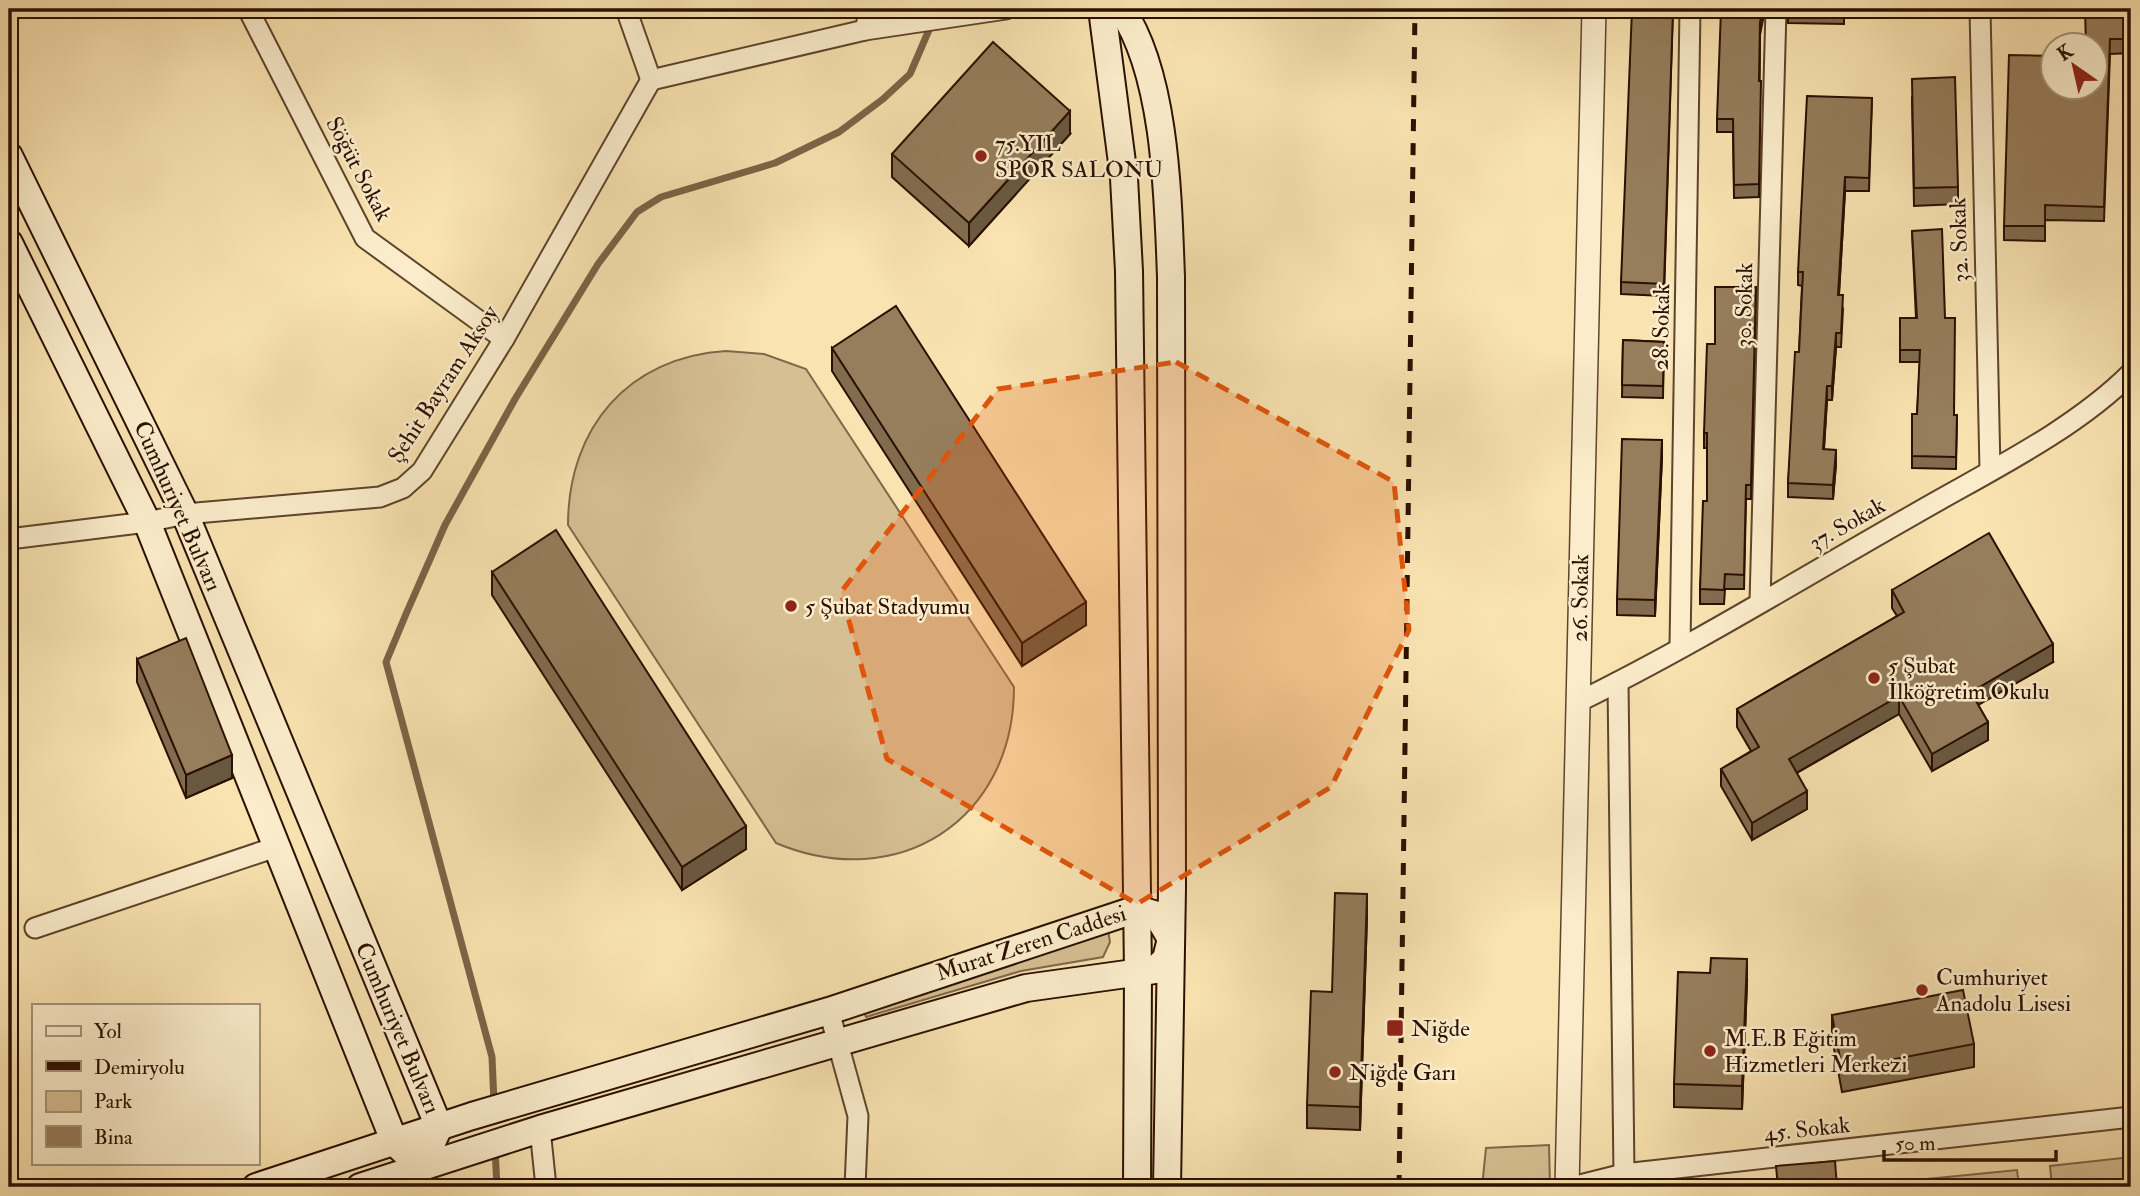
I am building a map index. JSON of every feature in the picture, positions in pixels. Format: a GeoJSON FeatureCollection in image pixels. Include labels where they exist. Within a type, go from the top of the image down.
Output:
{"type":"FeatureCollection","features":[{"type":"Feature","properties":{"kind":"main road"},"geometry":{"type":"LineString","coordinates":[[1102,9],[1124,178],[1129,271],[1139,972],[1138,1187]]}},
{"type":"Feature","properties":{"kind":"main road"},"geometry":{"type":"LineString","coordinates":[[1121,9],[1136,30],[1154,96],[1168,210],[1171,277],[1171,939],[1167,1187]]}},
{"type":"Feature","properties":{"kind":"main road","name":"Cumhuriyet Bulvarı"},"geometry":{"type":"LineString","coordinates":[[9,156],[185,514],[439,1127],[421,1167],[394,1143],[147,522],[9,243]]}},
{"type":"Feature","properties":{"kind":"main road","name":"Murat Zeren Caddesi"},"geometry":{"type":"LineString","coordinates":[[256,1187],[472,1116],[829,1011],[1137,909],[1157,915],[1171,939],[1163,965],[1139,972],[1026,988],[530,1132],[360,1187]]}},
{"type":"Feature","properties":{"kind":"street","name":"Söğüt Sokak"},"geometry":{"type":"LineString","coordinates":[[248,9],[365,238],[504,340]]}},
{"type":"Feature","properties":{"kind":"street"},"geometry":{"type":"LineString","coordinates":[[626,9],[652,80],[865,30],[1006,9]]}},
{"type":"Feature","properties":{"kind":"street"},"geometry":{"type":"LineString","coordinates":[[865,30],[870,9]]}},
{"type":"Feature","properties":{"kind":"street","name":"26. Sokak"},"geometry":{"type":"LineString","coordinates":[[1570,1187],[1594,9]]}},
{"type":"Feature","properties":{"kind":"street","name":"28. Sokak"},"geometry":{"type":"LineString","coordinates":[[1680,646],[1690,9]]}},
{"type":"Feature","properties":{"kind":"street","name":"30. Sokak"},"geometry":{"type":"LineString","coordinates":[[1760,602],[1776,9]]}},
{"type":"Feature","properties":{"kind":"street","name":"32. Sokak"},"geometry":{"type":"LineString","coordinates":[[1980,9],[1990,470]]}},
{"type":"Feature","properties":{"kind":"street","name":"Şehit Bayram Aksoy"},"geometry":{"type":"LineString","coordinates":[[9,538],[147,522],[185,514],[380,497],[403,488],[422,471],[504,340],[652,80]]}},
{"type":"Feature","properties":{"kind":"street","name":"37. Sokak"},"geometry":{"type":"LineString","coordinates":[[1578,702],[1618,682],[1990,470],[2096,406],[2131,373]]}},
{"type":"Feature","properties":{"kind":"street"},"geometry":{"type":"LineString","coordinates":[[1618,682],[1624,1174]]}},
{"type":"Feature","properties":{"kind":"street"},"geometry":{"type":"LineString","coordinates":[[35,928],[276,847]]}},
{"type":"Feature","properties":{"kind":"street"},"geometry":{"type":"LineString","coordinates":[[829,1011],[858,1116],[855,1187]]}},
{"type":"Feature","properties":{"kind":"street","name":"45. Sokak"},"geometry":{"type":"LineString","coordinates":[[1570,1187],[1624,1174],[2131,1117]]}},
{"type":"Feature","properties":{"kind":"street"},"geometry":{"type":"LineString","coordinates":[[530,1132],[545,1187]]}},
{"type":"Feature","properties":{"kind":"highlighted area"},"geometry":{"type":"Polygon","coordinates":[[[1176,362],[1394,482],[1409,630],[1331,787],[1137,904],[887,759],[841,592],[998,389],[1176,362]]]}},
{"type":"Feature","properties":{"kind":"green space","name":"5 Şubat Stadyumu"},"geometry":{"type":"Polygon","coordinates":[[[726,351],[764,354],[806,369],[1014,687],[1009,734],[994,775],[971,809],[940,834],[904,851],[864,859],[821,856],[776,843],[568,525],[571,490],[579,458],[592,429],[610,404],[633,383],[660,367],[691,356],[726,351]]]}},
{"type":"Feature","properties":{"kind":"green space"},"geometry":{"type":"Polygon","coordinates":[[[1108,930],[1110,942],[1103,957],[1021,971],[866,1017],[864,1012],[1108,930]]]}},
{"type":"Feature","properties":{"kind":"green space"},"geometry":{"type":"Polygon","coordinates":[[[1549,1145],[1550,1187],[1482,1187],[1486,1148],[1549,1145]]]}},
{"type":"Feature","properties":{"kind":"green space"},"geometry":{"type":"Polygon","coordinates":[[[2131,1157],[2131,1187],[2052,1187],[2050,1166],[2131,1157]]]}},
{"type":"Feature","properties":{"kind":"green space"},"geometry":{"type":"Polygon","coordinates":[[[2017,1170],[2019,1187],[1917,1187],[1917,1180],[2017,1170]]]}},
{"type":"Feature","properties":{"kind":"building"},"geometry":{"type":"Polygon","coordinates":[[[1632,9],[1673,9],[1664,284],[1621,282],[1632,9]]]}},
{"type":"Feature","properties":{"kind":"building"},"geometry":{"type":"Polygon","coordinates":[[[1721,9],[1763,9],[1760,22],[1759,184],[1734,185],[1733,119],[1717,119],[1721,9]]]}},
{"type":"Feature","properties":{"kind":"building"},"geometry":{"type":"Polygon","coordinates":[[[1788,9],[1844,9],[1844,11],[1788,9]]]}},
{"type":"Feature","properties":{"kind":"building"},"geometry":{"type":"Polygon","coordinates":[[[2085,9],[2131,9],[2131,39],[2110,39],[2108,95],[2108,32],[2086,32],[2085,9]]]}},
{"type":"Feature","properties":{"kind":"building","name":"75.YIL SPOR SALONU"},"geometry":{"type":"Polygon","coordinates":[[[993,42],[1070,111],[969,223],[892,154],[993,42]]]}},
{"type":"Feature","properties":{"kind":"building"},"geometry":{"type":"Polygon","coordinates":[[[2009,55],[2038,56],[2038,102],[2108,102],[2104,207],[2045,205],[2045,226],[2004,226],[2009,55]]]}},
{"type":"Feature","properties":{"kind":"building"},"geometry":{"type":"Polygon","coordinates":[[[1955,77],[1958,187],[1914,188],[1912,79],[1955,77]]]}},
{"type":"Feature","properties":{"kind":"building"},"geometry":{"type":"Polygon","coordinates":[[[1807,96],[1872,98],[1869,178],[1845,177],[1838,295],[1843,295],[1841,333],[1836,333],[1832,386],[1827,386],[1823,449],[1836,450],[1833,485],[1788,483],[1795,352],[1799,352],[1803,272],[1798,272],[1807,96]]]}},
{"type":"Feature","properties":{"kind":"building"},"geometry":{"type":"Polygon","coordinates":[[[1942,229],[1945,318],[1955,318],[1956,457],[1912,456],[1912,414],[1917,414],[1920,350],[1900,350],[1900,318],[1917,318],[1912,231],[1942,229]]]}},
{"type":"Feature","properties":{"kind":"building"},"geometry":{"type":"Polygon","coordinates":[[[1715,287],[1756,287],[1751,485],[1746,485],[1744,575],[1725,574],[1724,590],[1700,589],[1703,501],[1707,501],[1707,433],[1704,433],[1707,344],[1715,344],[1715,287]]]}},
{"type":"Feature","properties":{"kind":"building"},"geometry":{"type":"Polygon","coordinates":[[[896,306],[1086,602],[1022,643],[832,348],[896,306]]]}},
{"type":"Feature","properties":{"kind":"building"},"geometry":{"type":"Polygon","coordinates":[[[1623,340],[1664,342],[1663,386],[1622,385],[1623,340]]]}},
{"type":"Feature","properties":{"kind":"building"},"geometry":{"type":"Polygon","coordinates":[[[1622,439],[1662,440],[1655,600],[1617,599],[1622,439]]]}},
{"type":"Feature","properties":{"kind":"building"},"geometry":{"type":"Polygon","coordinates":[[[556,530],[746,826],[682,867],[492,572],[556,530]]]}},
{"type":"Feature","properties":{"kind":"building"},"geometry":{"type":"Polygon","coordinates":[[[1989,533],[2053,644],[1971,692],[1988,722],[1932,754],[1899,696],[1789,759],[1807,791],[1752,823],[1721,769],[1759,747],[1737,709],[1904,612],[1892,590],[1989,533]]]}},
{"type":"Feature","properties":{"kind":"building"},"geometry":{"type":"Polygon","coordinates":[[[186,638],[232,755],[186,775],[137,659],[186,638]]]}},
{"type":"Feature","properties":{"kind":"building","name":"Niğde Garı"},"geometry":{"type":"Polygon","coordinates":[[[1335,893],[1367,894],[1360,1107],[1307,1105],[1311,991],[1332,992],[1335,893]]]}},
{"type":"Feature","properties":{"kind":"building","name":"M.E.B Eğitim Hizmetleri Merkezi"},"geometry":{"type":"Polygon","coordinates":[[[1711,958],[1747,959],[1742,1086],[1674,1084],[1678,972],[1710,973],[1711,958]]]}},
{"type":"Feature","properties":{"kind":"building"},"geometry":{"type":"Polygon","coordinates":[[[1963,990],[1974,1044],[1842,1069],[1832,1015],[1963,990]]]}},
{"type":"Feature","properties":{"kind":"building"},"geometry":{"type":"Polygon","coordinates":[[[1835,1161],[1837,1187],[1778,1187],[1776,1166],[1835,1161]]]}},
{"type":"Feature","properties":{"kind":"waterway"},"geometry":{"type":"LineString","coordinates":[[494,1103],[492,1057],[386,662],[445,525],[515,399],[598,264],[637,212],[661,197],[775,163],[839,132],[883,99],[910,74],[938,9]]}},
{"type":"Feature","properties":{"kind":"waterway"},"geometry":{"type":"LineString","coordinates":[[495,1149],[497,1187]]}},
{"type":"Feature","properties":{"kind":"railway"},"geometry":{"type":"LineString","coordinates":[[1399,1187],[1415,9]]}},
{"type":"Feature","properties":{"kind":"place","name":"75.YIL SPOR SALONU"},"geometry":{"type":"Point","coordinates":[981,156]}},
{"type":"Feature","properties":{"kind":"place","name":"5 Şubat Stadyumu"},"geometry":{"type":"Point","coordinates":[791,606]}},
{"type":"Feature","properties":{"kind":"place","name":"5 Şubat İlköğretim Okulu"},"geometry":{"type":"Point","coordinates":[1874,678]}},
{"type":"Feature","properties":{"kind":"place","name":"Cumhuriyet Anadolu Lisesi"},"geometry":{"type":"Point","coordinates":[1922,990]}},
{"type":"Feature","properties":{"kind":"place","name":"Niğde"},"geometry":{"type":"Point","coordinates":[1395,1028]}},
{"type":"Feature","properties":{"kind":"place","name":"M.E.B Eğitim Hizmetleri Merkezi"},"geometry":{"type":"Point","coordinates":[1710,1051]}},
{"type":"Feature","properties":{"kind":"place","name":"Niğde Garı"},"geometry":{"type":"Point","coordinates":[1335,1072]}}]}
